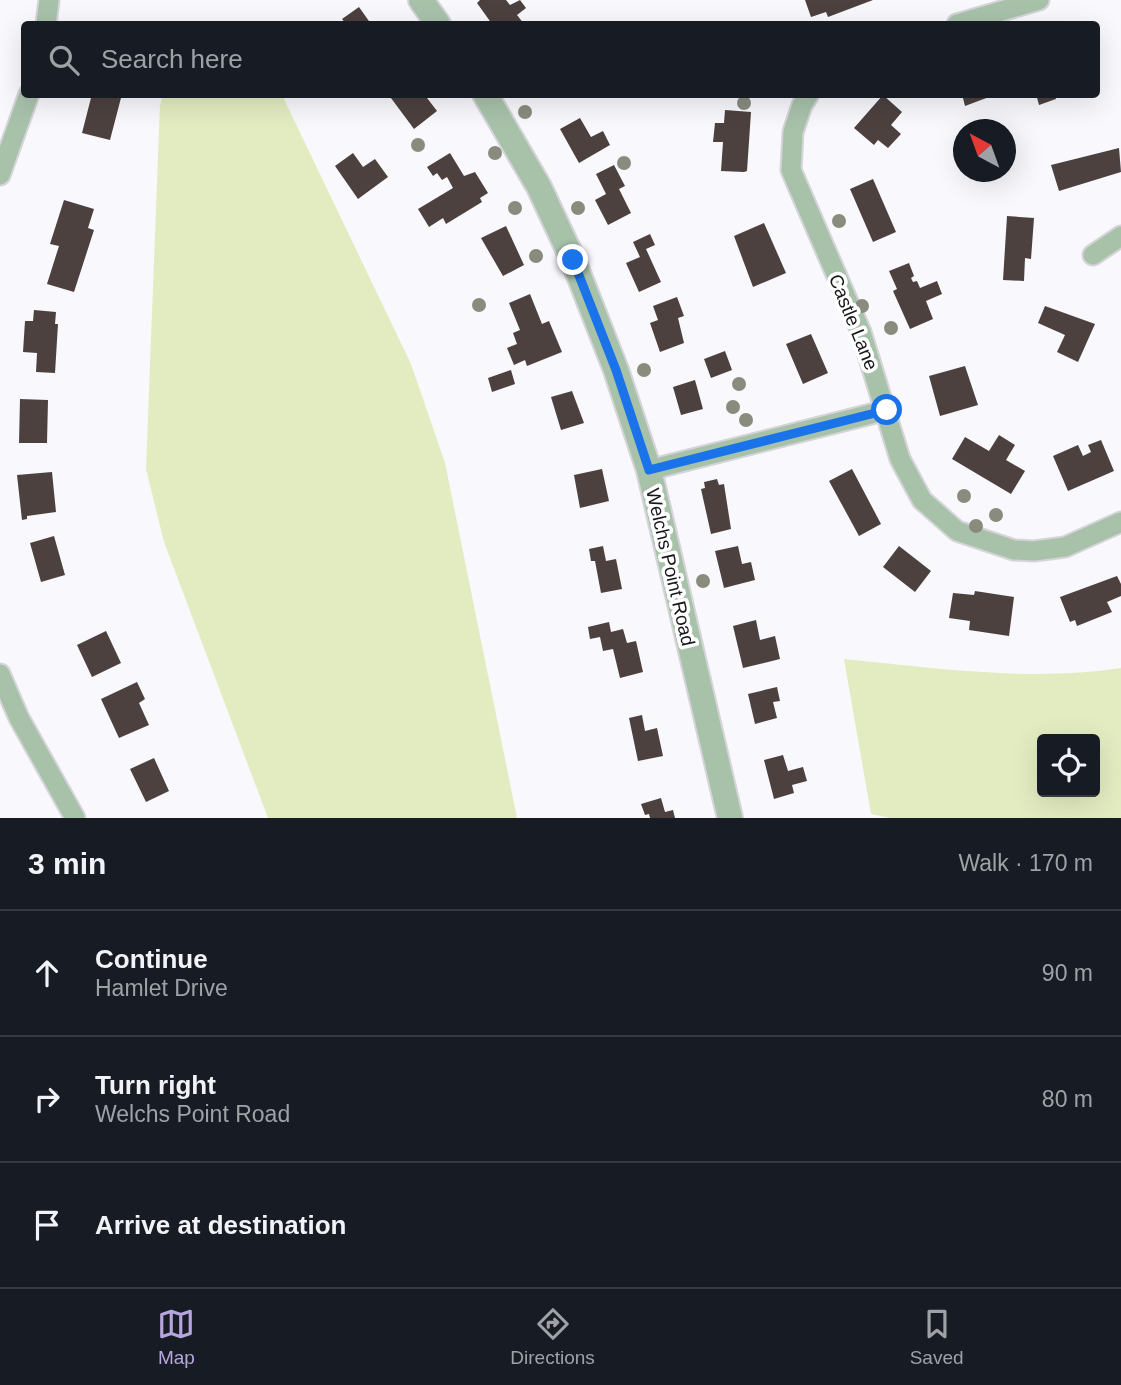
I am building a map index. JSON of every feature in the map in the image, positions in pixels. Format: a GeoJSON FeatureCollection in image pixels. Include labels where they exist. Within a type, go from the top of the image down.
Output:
{"type":"FeatureCollection","features":[{"type":"Feature","properties":{"kind":"street"},"geometry":{"type":"LineString","coordinates":[[46,21],[49,0]]}},
{"type":"Feature","properties":{"kind":"street"},"geometry":{"type":"LineString","coordinates":[[421,0],[436,21]]}},
{"type":"Feature","properties":{"kind":"street"},"geometry":{"type":"LineString","coordinates":[[967,21],[1030,1]]}},
{"type":"Feature","properties":{"kind":"street"},"geometry":{"type":"LineString","coordinates":[[0,175],[28,98]]}},
{"type":"Feature","properties":{"kind":"street","name":"Welchs Point Road"},"geometry":{"type":"LineString","coordinates":[[487,98],[539,187],[573,260],[616,370],[649,470],[730,818]]}},
{"type":"Feature","properties":{"kind":"street","name":"Castle Lane"},"geometry":{"type":"LineString","coordinates":[[807,98],[793,132],[791,170],[861,332],[908,480],[931,511],[957,531],[993,545],[1034,551],[1065,547],[1121,523]]}},
{"type":"Feature","properties":{"kind":"street"},"geometry":{"type":"LineString","coordinates":[[1093,255],[1121,236]]}},
{"type":"Feature","properties":{"kind":"street"},"geometry":{"type":"LineString","coordinates":[[649,470],[887,410]]}},
{"type":"Feature","properties":{"kind":"street"},"geometry":{"type":"LineString","coordinates":[[0,674],[19,718],[75,818]]}},
{"type":"Feature","properties":{"kind":"green space"},"geometry":{"type":"Polygon","coordinates":[[[162,98],[283,98],[411,364],[445,463],[517,818],[268,818],[164,542],[146,469],[162,98]]]}},
{"type":"Feature","properties":{"kind":"green space"},"geometry":{"type":"Polygon","coordinates":[[[844,659],[1018,674],[1121,668],[1121,818],[890,818],[871,814],[844,659]]]}},
{"type":"Feature","properties":{"kind":"building"},"geometry":{"type":"Polygon","coordinates":[[[480,0],[506,0],[510,5],[520,0],[526,8],[517,15],[522,21],[490,21],[477,3],[480,0]]]}},
{"type":"Feature","properties":{"kind":"building"},"geometry":{"type":"Polygon","coordinates":[[[805,0],[873,0],[828,17],[826,12],[811,17],[805,0]]]}},
{"type":"Feature","properties":{"kind":"building"},"geometry":{"type":"Polygon","coordinates":[[[359,7],[369,21],[344,21],[342,19],[359,7]]]}},
{"type":"Feature","properties":{"kind":"building"},"geometry":{"type":"Polygon","coordinates":[[[91,98],[121,98],[110,140],[82,133],[91,98]]]}},
{"type":"Feature","properties":{"kind":"building"},"geometry":{"type":"Polygon","coordinates":[[[391,98],[427,98],[437,111],[414,129],[391,98]]]}},
{"type":"Feature","properties":{"kind":"building"},"geometry":{"type":"Polygon","coordinates":[[[880,98],[886,98],[902,112],[891,125],[901,134],[888,148],[878,140],[874,145],[854,128],[880,98]]]}},
{"type":"Feature","properties":{"kind":"building"},"geometry":{"type":"Polygon","coordinates":[[[963,98],[986,98],[965,106],[963,98]]]}},
{"type":"Feature","properties":{"kind":"building"},"geometry":{"type":"Polygon","coordinates":[[[1037,98],[1056,98],[1056,99],[1039,105],[1037,98]]]}},
{"type":"Feature","properties":{"kind":"building"},"geometry":{"type":"Polygon","coordinates":[[[725,110],[751,112],[747,171],[744,172],[721,171],[723,142],[713,142],[715,123],[724,123],[725,110]]]}},
{"type":"Feature","properties":{"kind":"building"},"geometry":{"type":"Polygon","coordinates":[[[580,118],[591,137],[603,131],[610,145],[579,163],[560,129],[580,118]]]}},
{"type":"Feature","properties":{"kind":"building"},"geometry":{"type":"Polygon","coordinates":[[[1119,148],[1121,172],[1059,191],[1051,165],[1119,148]]]}},
{"type":"Feature","properties":{"kind":"building"},"geometry":{"type":"Polygon","coordinates":[[[353,153],[363,167],[375,159],[388,177],[358,199],[335,166],[353,153]]]}},
{"type":"Feature","properties":{"kind":"building"},"geometry":{"type":"Polygon","coordinates":[[[450,153],[464,176],[475,172],[488,193],[480,198],[482,202],[446,224],[443,218],[429,227],[418,209],[453,188],[447,177],[442,180],[437,173],[433,176],[427,167],[450,153]]]}},
{"type":"Feature","properties":{"kind":"building"},"geometry":{"type":"Polygon","coordinates":[[[614,165],[625,186],[619,189],[631,213],[608,225],[595,200],[606,194],[596,174],[614,165]]]}},
{"type":"Feature","properties":{"kind":"building"},"geometry":{"type":"Polygon","coordinates":[[[873,179],[896,232],[873,242],[850,189],[873,179]]]}},
{"type":"Feature","properties":{"kind":"building"},"geometry":{"type":"Polygon","coordinates":[[[64,200],[94,209],[88,228],[94,230],[74,292],[47,284],[59,246],[50,244],[64,200]]]}},
{"type":"Feature","properties":{"kind":"building"},"geometry":{"type":"Polygon","coordinates":[[[1007,216],[1034,218],[1031,259],[1025,258],[1024,281],[1003,280],[1007,216]]]}},
{"type":"Feature","properties":{"kind":"building"},"geometry":{"type":"Polygon","coordinates":[[[764,223],[786,273],[753,287],[734,236],[764,223]]]}},
{"type":"Feature","properties":{"kind":"building"},"geometry":{"type":"Polygon","coordinates":[[[506,226],[524,265],[503,276],[481,238],[506,226]]]}},
{"type":"Feature","properties":{"kind":"building"},"geometry":{"type":"Polygon","coordinates":[[[650,234],[655,245],[646,249],[661,282],[639,292],[626,263],[640,257],[633,242],[650,234]]]}},
{"type":"Feature","properties":{"kind":"building"},"geometry":{"type":"Polygon","coordinates":[[[909,263],[914,276],[911,278],[913,282],[917,281],[920,288],[937,281],[942,294],[926,301],[933,319],[910,329],[893,291],[897,289],[889,271],[909,263]]]}},
{"type":"Feature","properties":{"kind":"building"},"geometry":{"type":"Polygon","coordinates":[[[530,294],[542,324],[549,321],[562,352],[527,366],[525,360],[514,365],[507,348],[517,344],[513,333],[520,330],[509,303],[530,294]]]}},
{"type":"Feature","properties":{"kind":"building"},"geometry":{"type":"Polygon","coordinates":[[[677,297],[684,316],[678,318],[684,343],[660,352],[650,323],[658,320],[653,306],[677,297]]]}},
{"type":"Feature","properties":{"kind":"building"},"geometry":{"type":"Polygon","coordinates":[[[1045,306],[1095,324],[1078,362],[1057,352],[1065,335],[1038,323],[1045,306]]]}},
{"type":"Feature","properties":{"kind":"building"},"geometry":{"type":"Polygon","coordinates":[[[34,310],[56,312],[55,324],[58,324],[55,373],[36,372],[37,353],[23,352],[25,321],[33,321],[34,310]]]}},
{"type":"Feature","properties":{"kind":"building"},"geometry":{"type":"Polygon","coordinates":[[[811,334],[828,373],[803,384],[786,344],[811,334]]]}},
{"type":"Feature","properties":{"kind":"building"},"geometry":{"type":"Polygon","coordinates":[[[725,351],[732,370],[711,378],[704,359],[725,351]]]}},
{"type":"Feature","properties":{"kind":"building"},"geometry":{"type":"Polygon","coordinates":[[[965,366],[978,405],[940,416],[929,376],[965,366]]]}},
{"type":"Feature","properties":{"kind":"building"},"geometry":{"type":"Polygon","coordinates":[[[511,370],[515,384],[492,392],[488,378],[511,370]]]}},
{"type":"Feature","properties":{"kind":"building"},"geometry":{"type":"Polygon","coordinates":[[[695,380],[703,409],[681,415],[673,387],[695,380]]]}},
{"type":"Feature","properties":{"kind":"building"},"geometry":{"type":"Polygon","coordinates":[[[572,391],[584,423],[561,430],[551,397],[572,391]]]}},
{"type":"Feature","properties":{"kind":"building"},"geometry":{"type":"Polygon","coordinates":[[[20,399],[48,400],[47,443],[19,443],[20,399]]]}},
{"type":"Feature","properties":{"kind":"building"},"geometry":{"type":"Polygon","coordinates":[[[999,435],[1015,445],[1006,460],[1025,471],[1011,494],[952,459],[965,437],[989,451],[999,435]]]}},
{"type":"Feature","properties":{"kind":"building"},"geometry":{"type":"Polygon","coordinates":[[[1101,440],[1114,471],[1068,491],[1053,456],[1078,445],[1083,456],[1091,452],[1088,445],[1101,440]]]}},
{"type":"Feature","properties":{"kind":"building"},"geometry":{"type":"Polygon","coordinates":[[[602,469],[609,501],[580,508],[574,475],[602,469]]]}},
{"type":"Feature","properties":{"kind":"building"},"geometry":{"type":"Polygon","coordinates":[[[852,469],[881,524],[859,536],[829,481],[852,469]]]}},
{"type":"Feature","properties":{"kind":"building"},"geometry":{"type":"Polygon","coordinates":[[[52,472],[56,512],[27,516],[27,519],[22,520],[17,475],[52,472]]]}},
{"type":"Feature","properties":{"kind":"building"},"geometry":{"type":"Polygon","coordinates":[[[717,479],[719,485],[724,484],[731,529],[711,534],[701,489],[705,488],[704,482],[717,479]]]}},
{"type":"Feature","properties":{"kind":"building"},"geometry":{"type":"Polygon","coordinates":[[[54,536],[65,575],[41,582],[30,543],[54,536]]]}},
{"type":"Feature","properties":{"kind":"building"},"geometry":{"type":"Polygon","coordinates":[[[603,546],[606,561],[616,559],[622,589],[601,593],[595,561],[591,561],[589,549],[603,546]]]}},
{"type":"Feature","properties":{"kind":"building"},"geometry":{"type":"Polygon","coordinates":[[[738,546],[742,564],[751,562],[755,580],[724,588],[715,551],[738,546]]]}},
{"type":"Feature","properties":{"kind":"building"},"geometry":{"type":"Polygon","coordinates":[[[899,546],[931,571],[915,592],[883,567],[899,546]]]}},
{"type":"Feature","properties":{"kind":"building"},"geometry":{"type":"Polygon","coordinates":[[[1117,576],[1121,584],[1121,596],[1107,602],[1112,612],[1077,626],[1075,620],[1070,622],[1060,597],[1117,576]]]}},
{"type":"Feature","properties":{"kind":"building"},"geometry":{"type":"Polygon","coordinates":[[[975,591],[1014,597],[1009,636],[969,630],[970,621],[949,618],[953,593],[974,595],[975,591]]]}},
{"type":"Feature","properties":{"kind":"building"},"geometry":{"type":"Polygon","coordinates":[[[756,620],[760,640],[775,636],[780,659],[743,668],[733,626],[756,620]]]}},
{"type":"Feature","properties":{"kind":"building"},"geometry":{"type":"Polygon","coordinates":[[[609,622],[611,632],[623,629],[627,643],[636,641],[643,672],[620,678],[613,649],[603,651],[600,637],[590,639],[588,627],[609,622]]]}},
{"type":"Feature","properties":{"kind":"building"},"geometry":{"type":"Polygon","coordinates":[[[106,631],[121,663],[92,677],[77,645],[106,631]]]}},
{"type":"Feature","properties":{"kind":"building"},"geometry":{"type":"Polygon","coordinates":[[[137,682],[145,699],[139,703],[149,725],[119,738],[101,699],[137,682]]]}},
{"type":"Feature","properties":{"kind":"building"},"geometry":{"type":"Polygon","coordinates":[[[777,687],[780,701],[773,702],[777,718],[755,724],[748,694],[777,687]]]}},
{"type":"Feature","properties":{"kind":"building"},"geometry":{"type":"Polygon","coordinates":[[[642,715],[645,731],[657,728],[663,756],[638,761],[629,718],[642,715]]]}},
{"type":"Feature","properties":{"kind":"building"},"geometry":{"type":"Polygon","coordinates":[[[783,755],[788,771],[803,767],[807,781],[792,785],[794,793],[774,799],[764,760],[783,755]]]}},
{"type":"Feature","properties":{"kind":"building"},"geometry":{"type":"Polygon","coordinates":[[[154,758],[169,791],[146,802],[130,769],[154,758]]]}},
{"type":"Feature","properties":{"kind":"building"},"geometry":{"type":"Polygon","coordinates":[[[661,798],[665,812],[673,810],[675,818],[650,818],[649,814],[645,815],[641,804],[661,798]]]}},
{"type":"Feature","properties":{"kind":"route"},"geometry":{"type":"LineString","coordinates":[[573,260],[616,370],[649,470],[887,410]]}}]}
